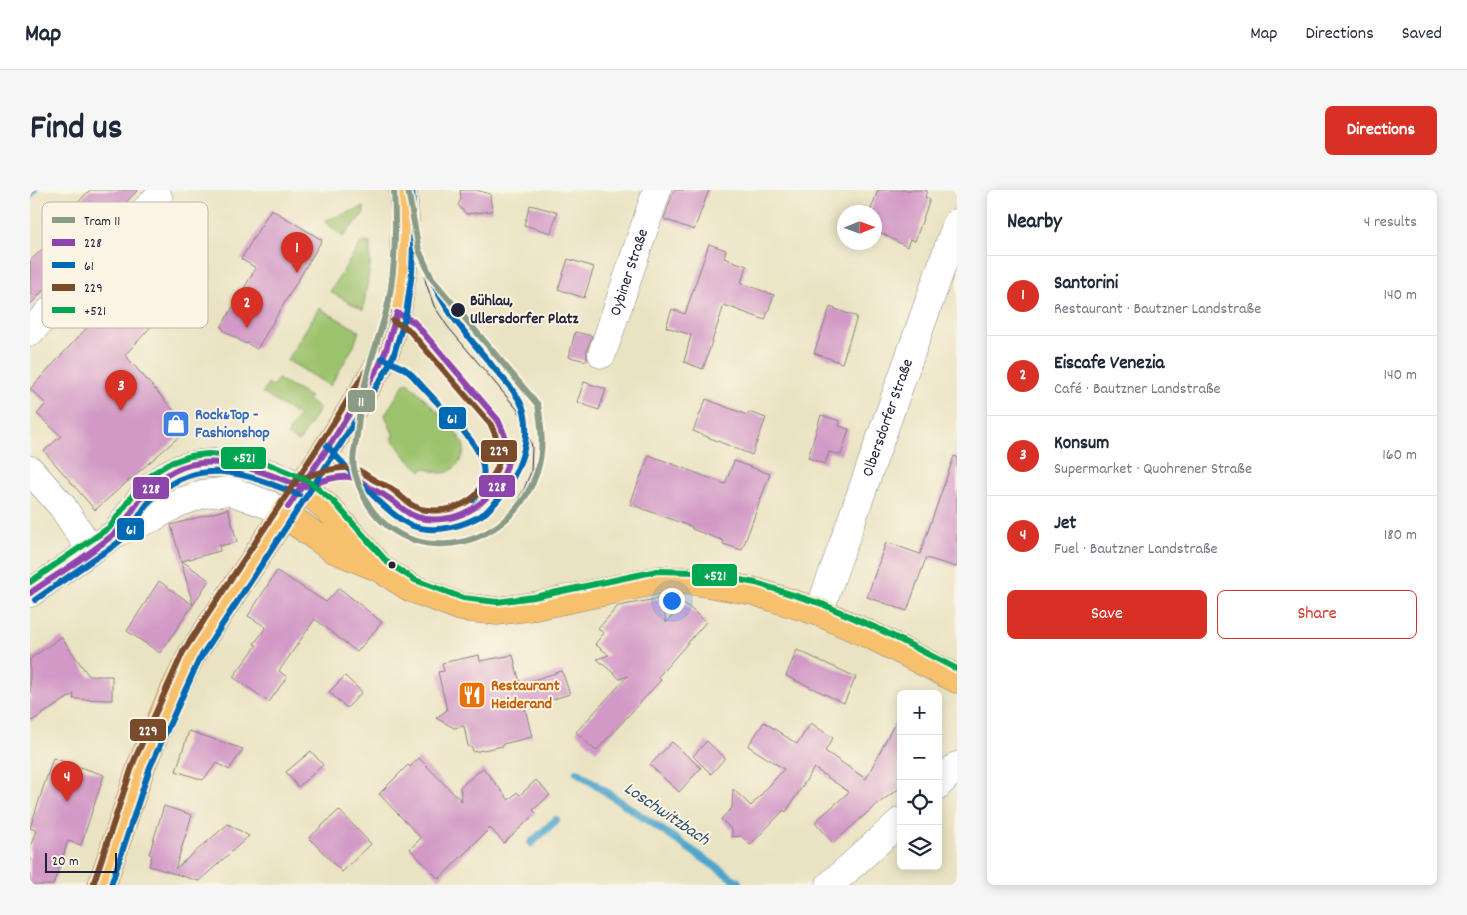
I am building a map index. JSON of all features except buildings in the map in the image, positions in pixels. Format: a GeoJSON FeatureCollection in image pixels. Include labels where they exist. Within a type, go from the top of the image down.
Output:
{"type":"FeatureCollection","features":[{"type":"Feature","properties":{"kind":"main road"},"geometry":{"type":"LineString","coordinates":[[102,885],[142,764],[191,656],[375,373],[386,350],[396,313],[403,271],[405,217],[403,190]]}},
{"type":"Feature","properties":{"kind":"main road"},"geometry":{"type":"LineString","coordinates":[[302,487],[328,508],[381,569]]}},
{"type":"Feature","properties":{"kind":"main road"},"geometry":{"type":"LineString","coordinates":[[284,514],[334,549],[381,569],[425,594],[462,607],[498,611],[535,606],[659,580],[695,581],[753,591],[818,612],[877,638],[957,679]]}},
{"type":"Feature","properties":{"kind":"street","name":"Oybiner Straße"},"geometry":{"type":"LineString","coordinates":[[602,354],[657,190]]}},
{"type":"Feature","properties":{"kind":"street"},"geometry":{"type":"LineString","coordinates":[[153,202],[158,197]]}},
{"type":"Feature","properties":{"kind":"street","name":"Olbersdorfer Straße"},"geometry":{"type":"LineString","coordinates":[[818,612],[957,224]]}},
{"type":"Feature","properties":{"kind":"street"},"geometry":{"type":"LineString","coordinates":[[30,332],[42,319]]}},
{"type":"Feature","properties":{"kind":"street"},"geometry":{"type":"LineString","coordinates":[[116,533],[140,498],[158,481],[175,470],[192,464],[236,464],[260,470],[302,487]]}},
{"type":"Feature","properties":{"kind":"street"},"geometry":{"type":"LineString","coordinates":[[30,470],[62,506],[91,550]]}},
{"type":"Feature","properties":{"kind":"street"},"geometry":{"type":"LineString","coordinates":[[30,593],[116,533],[154,517],[178,503],[203,494],[230,491],[270,505],[284,514]]}},
{"type":"Feature","properties":{"kind":"street"},"geometry":{"type":"LineString","coordinates":[[942,782],[957,766]]}},
{"type":"Feature","properties":{"kind":"street"},"geometry":{"type":"LineString","coordinates":[[830,885],[897,825]]}},
{"type":"Feature","properties":{"kind":"green space"},"geometry":{"type":"Polygon","coordinates":[[[364,207],[364,213],[343,237],[324,221],[364,207]]]}},
{"type":"Feature","properties":{"kind":"green space"},"geometry":{"type":"Polygon","coordinates":[[[370,243],[370,266],[363,310],[330,292],[360,244],[370,243]]]}},
{"type":"Feature","properties":{"kind":"green space"},"geometry":{"type":"Polygon","coordinates":[[[319,308],[359,331],[354,346],[330,386],[287,360],[319,308]]]}},
{"type":"Feature","properties":{"kind":"green space"},"geometry":{"type":"Polygon","coordinates":[[[278,379],[310,397],[308,401],[320,408],[299,442],[287,435],[299,416],[262,393],[268,384],[273,386],[278,379]]]}},
{"type":"Feature","properties":{"kind":"green space"},"geometry":{"type":"Polygon","coordinates":[[[408,382],[449,425],[462,442],[464,449],[462,458],[449,472],[437,472],[425,468],[421,471],[405,456],[392,439],[394,436],[385,415],[404,384],[408,382]]]}},
{"type":"Feature","properties":{"kind":"waterway"},"geometry":{"type":"LineString","coordinates":[[30,195],[34,190]]}},
{"type":"Feature","properties":{"kind":"waterway","name":"Loschwitzbach"},"geometry":{"type":"LineString","coordinates":[[577,772],[738,882]]}},
{"type":"Feature","properties":{"kind":"waterway"},"geometry":{"type":"LineString","coordinates":[[531,843],[556,820]]}},
{"type":"Feature","properties":{"kind":"tram line","name":"11"},"geometry":{"type":"LineString","coordinates":[[394,190],[395,244],[393,272],[387,308],[362,396],[353,463],[355,473],[369,506],[390,528],[416,541],[444,544],[473,538],[500,524],[522,502],[539,464],[542,439],[541,422],[538,405],[432,279],[419,250],[408,190]]}},
{"type":"Feature","properties":{"kind":"tram line"},"geometry":{"type":"LineString","coordinates":[[419,250],[426,283],[434,306],[448,327],[517,409],[527,426],[532,447],[531,472],[524,489],[508,516]]}},
{"type":"Feature","properties":{"kind":"transit line","name":"61"},"geometry":{"type":"LineString","coordinates":[[111,885],[150,767],[199,660],[340,445],[386,371],[394,354],[406,314],[412,272],[414,217],[412,190]]}},
{"type":"Feature","properties":{"kind":"transit line","name":"61"},"geometry":{"type":"LineString","coordinates":[[327,446],[392,513],[413,526],[431,529],[459,525],[485,513],[504,493],[521,460],[526,436],[526,423],[522,405],[511,388],[465,333],[444,303],[414,244],[414,237]]}},
{"type":"Feature","properties":{"kind":"transit line","name":"229"},"geometry":{"type":"LineString","coordinates":[[94,882],[134,761],[183,652],[326,435],[371,362],[378,347],[389,311]]}},
{"type":"Feature","properties":{"kind":"transit line","name":"228"},"geometry":{"type":"LineString","coordinates":[[302,487],[332,478],[353,478],[383,494],[414,516],[437,519],[457,516],[474,508],[489,495],[502,478],[507,464],[508,450],[498,420],[414,322],[397,313]]}},
{"type":"Feature","properties":{"kind":"transit line","name":"228"},"geometry":{"type":"LineString","coordinates":[[288,507],[379,366],[397,313]]}},
{"type":"Feature","properties":{"kind":"transit line","name":"229"},"geometry":{"type":"LineString","coordinates":[[300,479],[332,469],[352,468],[390,488],[416,508],[446,510],[454,508],[476,495],[497,469],[499,447],[491,425],[408,329],[393,321]]}},
{"type":"Feature","properties":{"kind":"transit line","name":"61"},"geometry":{"type":"LineString","coordinates":[[382,358],[405,369],[413,376],[474,445],[483,465],[483,476],[480,488],[473,500]]}},
{"type":"Feature","properties":{"kind":"transit line","name":"+521"},"geometry":{"type":"LineString","coordinates":[[30,582],[110,527],[135,492],[152,474],[170,463],[190,456],[208,454],[237,456],[263,462],[307,480],[334,502],[387,562],[415,580],[463,598],[497,602],[534,597],[657,571],[696,572],[756,583],[822,604],[881,630],[957,669]]}},
{"type":"Feature","properties":{"kind":"transit line","name":"228"},"geometry":{"type":"LineString","coordinates":[[30,593],[119,530],[140,499],[154,485],[170,473],[189,465],[221,463],[238,466],[272,475],[302,487]]}},
{"type":"Feature","properties":{"kind":"transit line","name":"61"},"geometry":{"type":"LineString","coordinates":[[35,600],[119,542],[149,502],[166,487],[184,477],[202,472],[221,472],[259,480],[299,495]]}},
{"type":"Feature","properties":{"kind":"place","name":"Santorini"},"geometry":{"type":"Point","coordinates":[297,273]}},
{"type":"Feature","properties":{"kind":"place","name":"Bühlau, Ullersdorfer Platz"},"geometry":{"type":"Point","coordinates":[458,310]}},
{"type":"Feature","properties":{"kind":"place","name":"Eiscafe Venezia"},"geometry":{"type":"Point","coordinates":[247,328]}},
{"type":"Feature","properties":{"kind":"place","name":"Konsum"},"geometry":{"type":"Point","coordinates":[121,411]}},
{"type":"Feature","properties":{"kind":"place","name":"Rock&Top - Fashionshop"},"geometry":{"type":"Point","coordinates":[176,424]}},
{"type":"Feature","properties":{"kind":"place","name":"Restaurant Heiderand"},"geometry":{"type":"Point","coordinates":[472,695]}},
{"type":"Feature","properties":{"kind":"place","name":"Jet"},"geometry":{"type":"Point","coordinates":[67,802]}}]}
